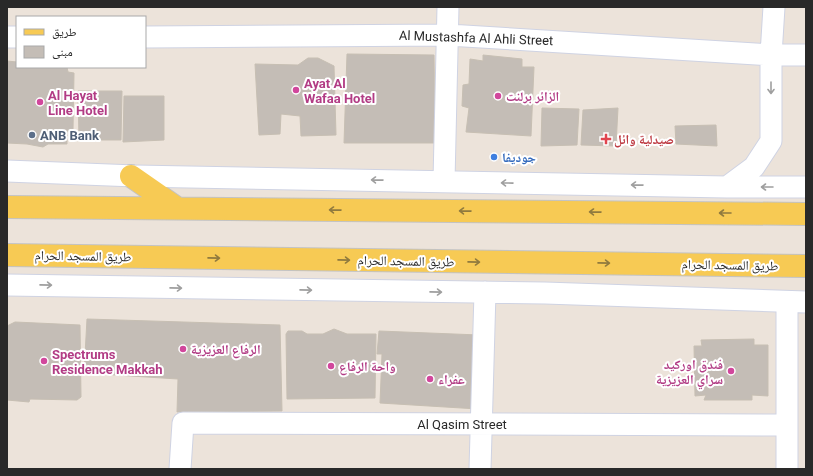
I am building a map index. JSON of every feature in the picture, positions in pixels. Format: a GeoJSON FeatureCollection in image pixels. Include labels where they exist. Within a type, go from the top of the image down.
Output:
{"type":"FeatureCollection","features":[{"type":"Feature","properties":{"kind":"main road"},"geometry":{"type":"LineString","coordinates":[[131,176],[176,208]]}},
{"type":"Feature","properties":{"kind":"main road"},"geometry":{"type":"LineString","coordinates":[[7,207],[806,214]]}},
{"type":"Feature","properties":{"kind":"main road","name":"طريق المسجد الحرام"},"geometry":{"type":"LineString","coordinates":[[7,255],[806,266]]}},
{"type":"Feature","properties":{"kind":"street"},"geometry":{"type":"LineString","coordinates":[[444,181],[448,7]]}},
{"type":"Feature","properties":{"kind":"street"},"geometry":{"type":"LineString","coordinates":[[727,187],[754,167],[770,141],[771,56],[774,7]]}},
{"type":"Feature","properties":{"kind":"street","name":"Al Mustashfa Al Ahli Street"},"geometry":{"type":"LineString","coordinates":[[146,37],[448,35],[771,56],[806,55]]}},
{"type":"Feature","properties":{"kind":"street"},"geometry":{"type":"LineString","coordinates":[[7,171],[131,176],[727,187],[806,187]]}},
{"type":"Feature","properties":{"kind":"street"},"geometry":{"type":"LineString","coordinates":[[545,293],[548,263]]}},
{"type":"Feature","properties":{"kind":"street"},"geometry":{"type":"LineString","coordinates":[[7,285],[545,293],[796,302],[787,425],[787,469]]}},
{"type":"Feature","properties":{"kind":"street"},"geometry":{"type":"LineString","coordinates":[[480,469],[485,292]]}},
{"type":"Feature","properties":{"kind":"street","name":"Al Qasim Street"},"geometry":{"type":"LineString","coordinates":[[180,469],[183,422],[787,425]]}},
{"type":"Feature","properties":{"kind":"building"},"geometry":{"type":"Polygon","coordinates":[[[347,54],[434,55],[435,143],[344,143],[347,54]]]}},
{"type":"Feature","properties":{"kind":"building","name":"الزائر برلنت"},"geometry":{"type":"Polygon","coordinates":[[[483,55],[522,59],[522,67],[534,67],[531,136],[466,132],[469,108],[462,106],[463,85],[469,84],[470,59],[483,61],[483,55]]]}},
{"type":"Feature","properties":{"kind":"building","name":"Ayat Al Wafaa Hotel"},"geometry":{"type":"Polygon","coordinates":[[[308,58],[318,58],[334,66],[336,135],[301,136],[300,116],[281,114],[280,134],[259,135],[255,64],[298,65],[308,58]]]}},
{"type":"Feature","properties":{"kind":"building","name":"Al Hayat Line Hotel"},"geometry":{"type":"Polygon","coordinates":[[[7,61],[16,62],[16,68],[67,68],[68,72],[74,73],[73,130],[67,131],[67,144],[48,144],[43,147],[27,144],[7,143],[7,61]]]}},
{"type":"Feature","properties":{"kind":"building"},"geometry":{"type":"Polygon","coordinates":[[[78,91],[122,91],[121,140],[79,140],[78,91]]]}},
{"type":"Feature","properties":{"kind":"building"},"geometry":{"type":"Polygon","coordinates":[[[124,96],[164,96],[164,140],[123,142],[124,96]]]}},
{"type":"Feature","properties":{"kind":"building"},"geometry":{"type":"Polygon","coordinates":[[[542,108],[579,109],[577,145],[541,146],[542,108]]]}},
{"type":"Feature","properties":{"kind":"building"},"geometry":{"type":"Polygon","coordinates":[[[618,108],[616,146],[581,145],[583,110],[618,108]]]}},
{"type":"Feature","properties":{"kind":"building"},"geometry":{"type":"Polygon","coordinates":[[[716,125],[717,146],[676,144],[675,126],[716,125]]]}},
{"type":"Feature","properties":{"kind":"building","name":"الرفاع العزيزية"},"geometry":{"type":"Polygon","coordinates":[[[87,319],[280,325],[282,411],[177,412],[178,379],[84,373],[87,319]]]}},
{"type":"Feature","properties":{"kind":"building","name":"Spectrums Residence Makkah"},"geometry":{"type":"Polygon","coordinates":[[[15,322],[80,325],[81,397],[77,400],[30,399],[29,402],[7,400],[7,326],[15,322]]]}},
{"type":"Feature","properties":{"kind":"building","name":"واحة الرفاع"},"geometry":{"type":"Polygon","coordinates":[[[334,329],[347,334],[376,334],[375,398],[287,399],[286,334],[288,331],[302,331],[307,334],[323,334],[334,329]]]}},
{"type":"Feature","properties":{"kind":"building","name":"عفراء"},"geometry":{"type":"Polygon","coordinates":[[[379,331],[479,335],[478,409],[380,403],[382,354],[377,354],[379,331]]]}},
{"type":"Feature","properties":{"kind":"building","name":"فندق اوركيد سراي العزيزية"},"geometry":{"type":"Polygon","coordinates":[[[754,339],[754,345],[768,345],[768,396],[752,395],[752,400],[704,400],[706,395],[695,396],[694,346],[702,346],[701,340],[754,339]]]}},
{"type":"Feature","properties":{"kind":"place","name":"Ayat Al Wafaa Hotel"},"geometry":{"type":"Point","coordinates":[296,90]}},
{"type":"Feature","properties":{"kind":"place","name":"الزائر برلنت"},"geometry":{"type":"Point","coordinates":[498,96]}},
{"type":"Feature","properties":{"kind":"place","name":"Al Hayat Line Hotel"},"geometry":{"type":"Point","coordinates":[40,102]}},
{"type":"Feature","properties":{"kind":"place","name":"ANB Bank"},"geometry":{"type":"Point","coordinates":[32,135]}},
{"type":"Feature","properties":{"kind":"place","name":"صيدلية وائل"},"geometry":{"type":"Point","coordinates":[606,139]}},
{"type":"Feature","properties":{"kind":"place","name":"جوديفا"},"geometry":{"type":"Point","coordinates":[494,157]}},
{"type":"Feature","properties":{"kind":"place","name":"الرفاع العزيزية"},"geometry":{"type":"Point","coordinates":[183,349]}},
{"type":"Feature","properties":{"kind":"place","name":"Spectrums Residence Makkah"},"geometry":{"type":"Point","coordinates":[44,361]}},
{"type":"Feature","properties":{"kind":"place","name":"واحة الرفاع"},"geometry":{"type":"Point","coordinates":[331,366]}},
{"type":"Feature","properties":{"kind":"place","name":"فندق اوركيد سراي العزيزية"},"geometry":{"type":"Point","coordinates":[731,371]}},
{"type":"Feature","properties":{"kind":"place","name":"عفراء"},"geometry":{"type":"Point","coordinates":[430,379]}}]}
